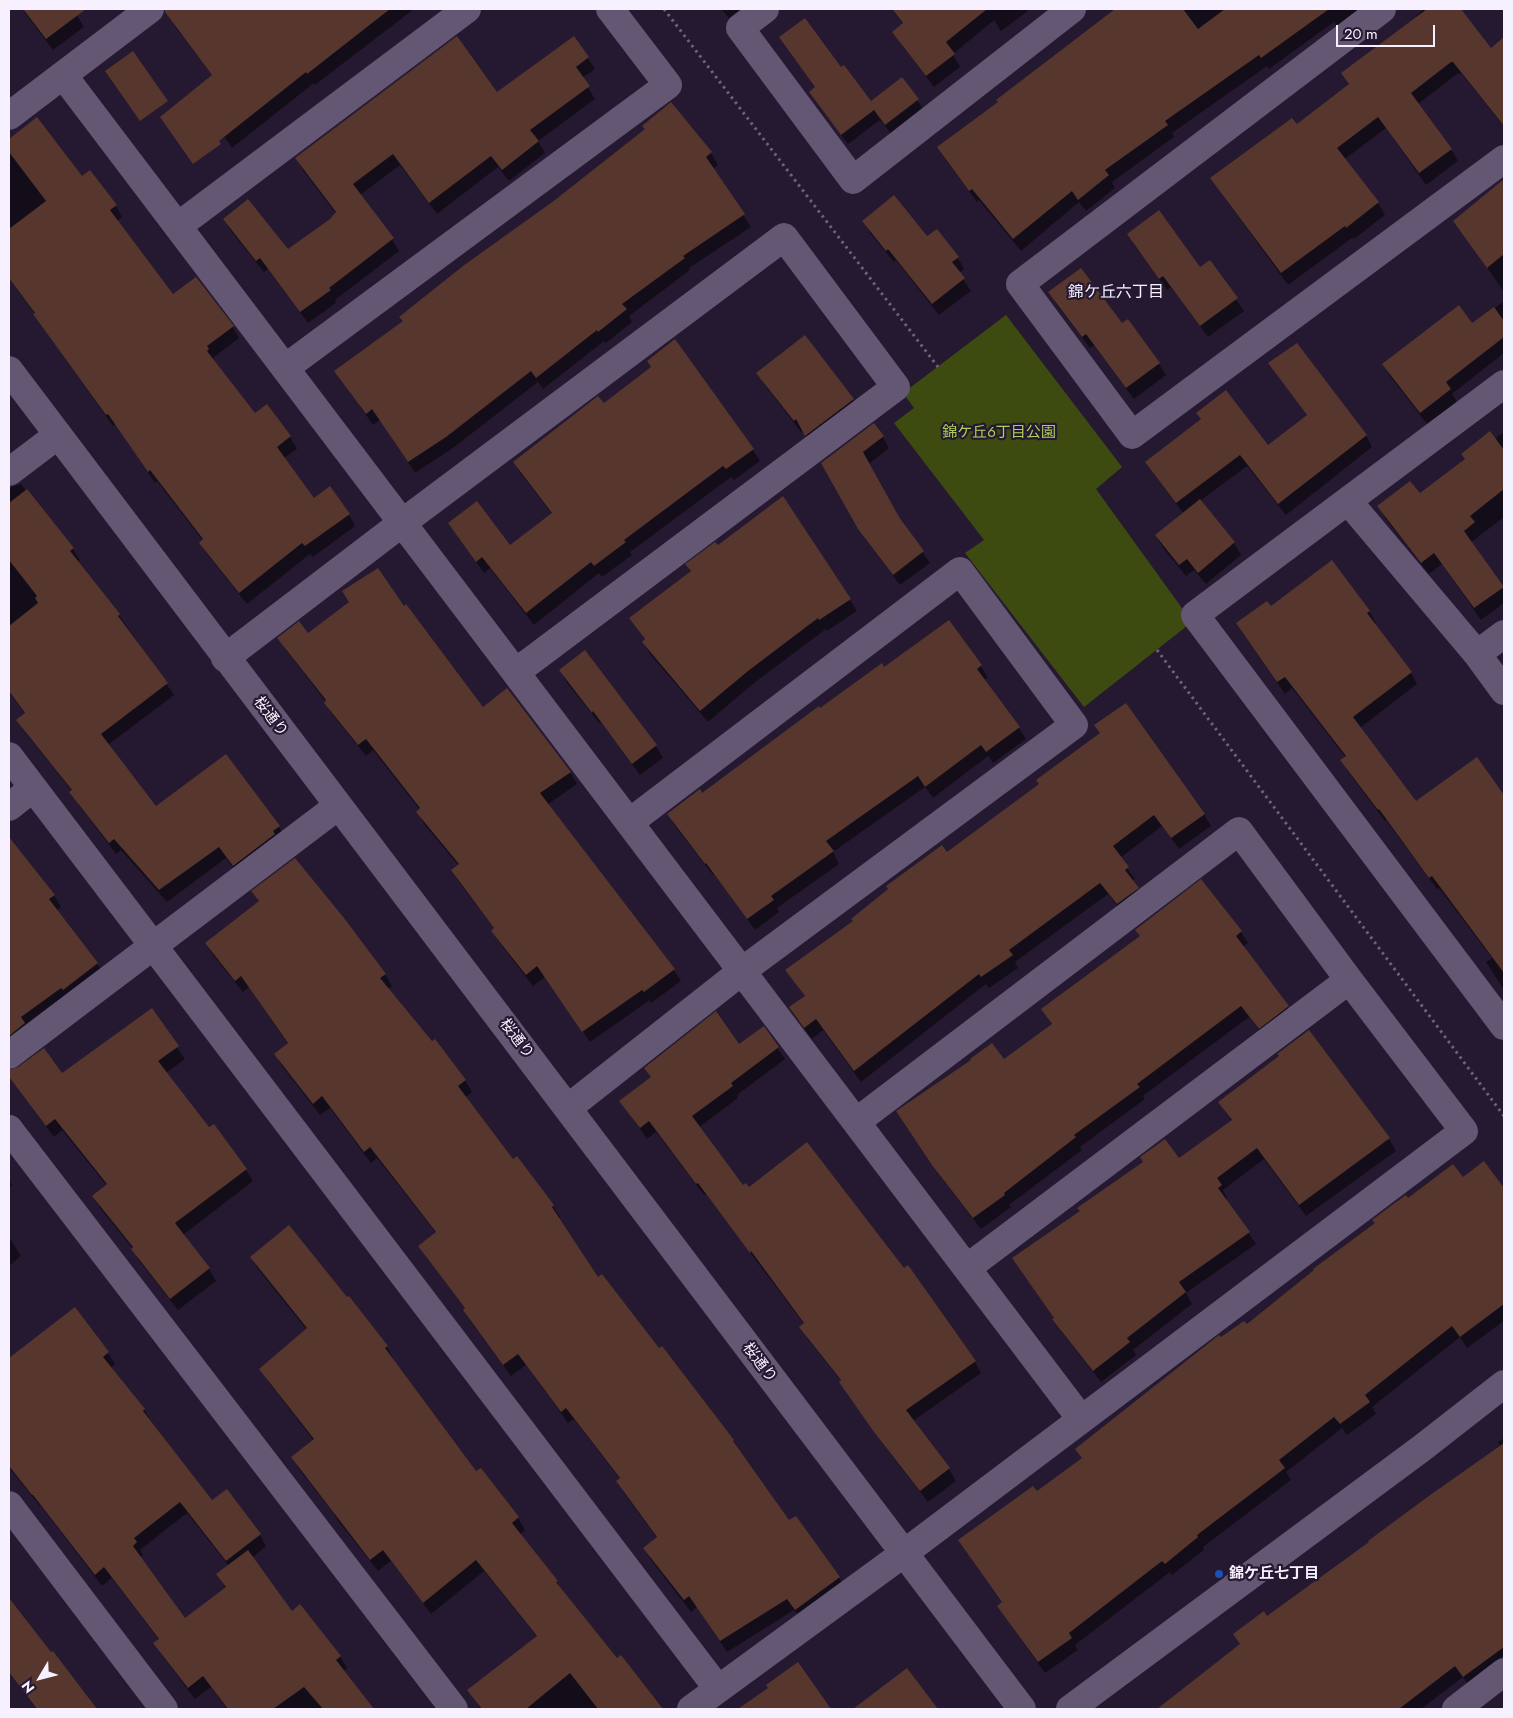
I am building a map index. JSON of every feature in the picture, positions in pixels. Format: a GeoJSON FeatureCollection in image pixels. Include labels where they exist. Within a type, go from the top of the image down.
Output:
{"type":"FeatureCollection","features":[{"type":"Feature","properties":{"kind":"street"},"geometry":{"type":"LineString","coordinates":[[9,116],[150,9]]}},
{"type":"Feature","properties":{"kind":"street"},"geometry":{"type":"LineString","coordinates":[[178,226],[467,9]]}},
{"type":"Feature","properties":{"kind":"street"},"geometry":{"type":"LineString","coordinates":[[285,368],[668,85],[610,9]]}},
{"type":"Feature","properties":{"kind":"street"},"geometry":{"type":"LineString","coordinates":[[765,9],[740,28],[853,180],[1072,9]]}},
{"type":"Feature","properties":{"kind":"street"},"geometry":{"type":"LineString","coordinates":[[1382,9],[1020,284],[1132,435],[1504,158]]}},
{"type":"Feature","properties":{"kind":"street"},"geometry":{"type":"LineString","coordinates":[[63,75],[1081,1419]]}},
{"type":"Feature","properties":{"kind":"street"},"geometry":{"type":"LineString","coordinates":[[225,658],[784,237],[896,387],[516,672]]}},
{"type":"Feature","properties":{"kind":"street","name":"桜通り"},"geometry":{"type":"LineString","coordinates":[[9,370],[225,658],[1022,1709]]}},
{"type":"Feature","properties":{"kind":"street"},"geometry":{"type":"LineString","coordinates":[[1504,384],[1195,615],[1504,1026]]}},
{"type":"Feature","properties":{"kind":"street"},"geometry":{"type":"LineString","coordinates":[[9,472],[58,435]]}},
{"type":"Feature","properties":{"kind":"street"},"geometry":{"type":"LineString","coordinates":[[1348,501],[1477,654],[1504,691]]}},
{"type":"Feature","properties":{"kind":"street"},"geometry":{"type":"LineString","coordinates":[[568,1108],[742,971],[1074,725],[960,571],[630,822]]}},
{"type":"Feature","properties":{"kind":"street"},"geometry":{"type":"LineString","coordinates":[[1477,654],[1504,634]]}},
{"type":"Feature","properties":{"kind":"street"},"geometry":{"type":"LineString","coordinates":[[9,756],[718,1689]]}},
{"type":"Feature","properties":{"kind":"street"},"geometry":{"type":"LineString","coordinates":[[9,807],[33,788]]}},
{"type":"Feature","properties":{"kind":"street"},"geometry":{"type":"LineString","coordinates":[[9,1054],[338,806]]}},
{"type":"Feature","properties":{"kind":"street"},"geometry":{"type":"LineString","coordinates":[[691,1709],[903,1554],[1464,1131],[1239,831],[856,1122]]}},
{"type":"Feature","properties":{"kind":"street"},"geometry":{"type":"LineString","coordinates":[[967,1268],[1349,980]]}},
{"type":"Feature","properties":{"kind":"street"},"geometry":{"type":"LineString","coordinates":[[9,1129],[454,1709]]}},
{"type":"Feature","properties":{"kind":"street"},"geometry":{"type":"LineString","coordinates":[[1070,1709],[1414,1454],[1504,1384]]}},
{"type":"Feature","properties":{"kind":"street"},"geometry":{"type":"LineString","coordinates":[[9,1505],[164,1709]]}},
{"type":"Feature","properties":{"kind":"street"},"geometry":{"type":"LineString","coordinates":[[1456,1709],[1504,1672]]}},
{"type":"Feature","properties":{"kind":"path"},"geometry":{"type":"LineString","coordinates":[[664,9],[938,367]]}},
{"type":"Feature","properties":{"kind":"path"},"geometry":{"type":"LineString","coordinates":[[1157,650],[1504,1116]]}},
{"type":"Feature","properties":{"kind":"green space","name":"錦ケ丘6丁目公園"},"geometry":{"type":"Polygon","coordinates":[[[1006,315],[1122,467],[1096,489],[1192,622],[1084,707],[965,553],[984,540],[894,423],[914,408],[903,393],[1006,315]]]}},
{"type":"Feature","properties":{"kind":"building"},"geometry":{"type":"Polygon","coordinates":[[[23,9],[86,9],[46,39],[23,9]]]}},
{"type":"Feature","properties":{"kind":"building"},"geometry":{"type":"Polygon","coordinates":[[[165,9],[390,9],[307,74],[306,72],[219,141],[221,144],[193,164],[160,117],[212,75],[165,12],[165,9]]]}},
{"type":"Feature","properties":{"kind":"building"},"geometry":{"type":"Polygon","coordinates":[[[892,9],[987,9],[946,42],[955,54],[926,76],[892,32],[903,23],[892,9]]]}},
{"type":"Feature","properties":{"kind":"building"},"geometry":{"type":"Polygon","coordinates":[[[1115,9],[1183,9],[1198,29],[1225,9],[1329,9],[1261,58],[1259,55],[1165,121],[1168,125],[1105,170],[1109,175],[1078,200],[1072,191],[1013,239],[972,189],[969,191],[937,147],[998,102],[996,100],[1115,9]]]}},
{"type":"Feature","properties":{"kind":"building"},"geometry":{"type":"Polygon","coordinates":[[[1427,9],[1461,9],[1491,48],[1504,37],[1504,126],[1453,62],[1451,62],[1411,93],[1452,149],[1419,173],[1378,117],[1337,148],[1379,202],[1346,228],[1345,226],[1281,273],[1210,178],[1292,118],[1297,124],[1349,84],[1341,73],[1427,9]]]}},
{"type":"Feature","properties":{"kind":"building"},"geometry":{"type":"Polygon","coordinates":[[[805,18],[841,67],[844,65],[871,101],[902,77],[919,99],[885,125],[874,110],[841,135],[809,92],[815,87],[779,37],[805,18]]]}},
{"type":"Feature","properties":{"kind":"building"},"geometry":{"type":"Polygon","coordinates":[[[457,36],[497,92],[574,36],[589,57],[576,67],[590,86],[530,130],[539,141],[502,170],[491,156],[429,203],[393,154],[353,184],[394,238],[329,288],[331,290],[300,312],[260,258],[256,261],[223,219],[248,199],[288,249],[330,219],[336,212],[295,158],[457,36]]]}},
{"type":"Feature","properties":{"kind":"building"},"geometry":{"type":"Polygon","coordinates":[[[133,51],[168,101],[140,121],[105,71],[133,51]]]}},
{"type":"Feature","properties":{"kind":"building"},"geometry":{"type":"Polygon","coordinates":[[[671,102],[712,152],[706,157],[745,214],[683,256],[685,258],[622,304],[627,309],[536,378],[531,371],[446,437],[408,462],[372,409],[366,414],[334,371],[403,321],[399,317],[463,266],[555,200],[645,129],[642,126],[671,102]]]}},
{"type":"Feature","properties":{"kind":"building"},"geometry":{"type":"Polygon","coordinates":[[[37,117],[82,176],[90,170],[117,205],[110,210],[173,294],[196,277],[234,326],[207,346],[209,349],[207,351],[255,413],[267,404],[291,436],[277,447],[314,498],[330,486],[350,514],[305,546],[302,543],[239,593],[199,543],[203,539],[150,470],[148,472],[9,278],[9,229],[46,201],[9,152],[9,139],[37,117]]]}},
{"type":"Feature","properties":{"kind":"building"},"geometry":{"type":"Polygon","coordinates":[[[1504,179],[1504,254],[1487,268],[1453,221],[1504,179]]]}},
{"type":"Feature","properties":{"kind":"building"},"geometry":{"type":"Polygon","coordinates":[[[894,195],[927,236],[937,229],[959,257],[952,262],[965,278],[932,304],[888,249],[886,251],[862,221],[894,195]]]}},
{"type":"Feature","properties":{"kind":"building"},"geometry":{"type":"Polygon","coordinates":[[[1159,210],[1200,267],[1210,260],[1238,298],[1200,326],[1163,276],[1159,279],[1127,234],[1159,210]]]}},
{"type":"Feature","properties":{"kind":"building"},"geometry":{"type":"Polygon","coordinates":[[[1081,268],[1122,323],[1128,319],[1160,363],[1126,388],[1086,334],[1082,337],[1048,292],[1081,268]]]}},
{"type":"Feature","properties":{"kind":"building"},"geometry":{"type":"Polygon","coordinates":[[[1459,305],[1472,323],[1494,307],[1504,321],[1504,337],[1446,382],[1451,389],[1420,413],[1382,364],[1459,305]]]}},
{"type":"Feature","properties":{"kind":"building"},"geometry":{"type":"Polygon","coordinates":[[[805,335],[854,399],[805,436],[796,419],[794,421],[756,373],[805,335]]]}},
{"type":"Feature","properties":{"kind":"building"},"geometry":{"type":"Polygon","coordinates":[[[675,339],[754,449],[726,469],[723,466],[624,540],[626,542],[594,566],[591,562],[526,613],[482,557],[476,562],[448,523],[477,501],[510,545],[552,513],[513,462],[598,396],[604,403],[651,367],[647,361],[675,339]]]}},
{"type":"Feature","properties":{"kind":"building"},"geometry":{"type":"Polygon","coordinates":[[[1297,343],[1367,435],[1278,504],[1240,455],[1176,503],[1145,462],[1201,419],[1196,413],[1226,390],[1268,445],[1307,415],[1268,363],[1297,343]]]}},
{"type":"Feature","properties":{"kind":"building"},"geometry":{"type":"Polygon","coordinates":[[[874,423],[884,436],[863,452],[899,517],[924,551],[893,575],[858,529],[821,463],[874,423]]]}},
{"type":"Feature","properties":{"kind":"building"},"geometry":{"type":"Polygon","coordinates":[[[1490,431],[1504,450],[1504,489],[1470,516],[1475,522],[1464,531],[1504,587],[1474,608],[1434,553],[1421,563],[1377,506],[1410,481],[1420,493],[1465,459],[1461,454],[1490,431]]]}},
{"type":"Feature","properties":{"kind":"building"},"geometry":{"type":"Polygon","coordinates":[[[27,489],[74,548],[70,551],[120,614],[118,616],[168,683],[101,734],[156,806],[226,754],[280,826],[273,831],[275,834],[233,866],[219,847],[159,890],[114,839],[109,843],[69,792],[72,790],[16,720],[25,713],[9,691],[9,626],[38,603],[35,598],[37,596],[9,560],[9,503],[27,489]]]}},
{"type":"Feature","properties":{"kind":"building"},"geometry":{"type":"Polygon","coordinates":[[[783,496],[851,599],[819,620],[818,618],[748,671],[700,711],[642,642],[645,639],[629,618],[691,571],[685,564],[715,542],[718,545],[783,496]]]}},
{"type":"Feature","properties":{"kind":"building"},"geometry":{"type":"Polygon","coordinates":[[[1200,499],[1235,542],[1198,573],[1187,559],[1179,565],[1155,535],[1200,499]]]}},
{"type":"Feature","properties":{"kind":"building"},"geometry":{"type":"Polygon","coordinates":[[[1332,560],[1370,611],[1367,613],[1412,672],[1353,717],[1416,801],[1477,757],[1504,795],[1504,973],[1432,876],[1429,878],[1379,809],[1340,760],[1346,756],[1285,677],[1277,682],[1236,623],[1267,601],[1271,606],[1332,560]]]}},
{"type":"Feature","properties":{"kind":"building"},"geometry":{"type":"Polygon","coordinates":[[[378,568],[404,606],[406,604],[483,707],[507,688],[571,772],[540,793],[675,969],[644,992],[642,990],[582,1032],[537,966],[526,975],[491,931],[494,928],[451,870],[459,864],[416,812],[420,808],[366,739],[358,745],[324,703],[326,700],[277,638],[299,621],[308,633],[349,602],[342,591],[378,568]]]}},
{"type":"Feature","properties":{"kind":"building"},"geometry":{"type":"Polygon","coordinates":[[[949,620],[982,665],[977,669],[1020,727],[986,752],[981,745],[925,787],[918,776],[826,841],[834,851],[771,896],[774,900],[747,919],[667,814],[700,789],[702,793],[819,706],[820,708],[882,663],[884,667],[949,620]]]}},
{"type":"Feature","properties":{"kind":"building"},"geometry":{"type":"Polygon","coordinates":[[[585,650],[657,745],[632,764],[593,711],[592,713],[559,670],[585,650]]]}},
{"type":"Feature","properties":{"kind":"building"},"geometry":{"type":"Polygon","coordinates":[[[1126,703],[1205,814],[1171,838],[1154,815],[1113,846],[1129,867],[1125,870],[1139,888],[1117,904],[1100,883],[1009,950],[1013,955],[981,977],[979,974],[854,1071],[816,1019],[804,1028],[789,1007],[805,996],[785,970],[853,921],[851,919],[888,889],[886,886],[942,845],[947,852],[1039,784],[1036,780],[1100,733],[1094,725],[1126,703]]]}},
{"type":"Feature","properties":{"kind":"building"},"geometry":{"type":"Polygon","coordinates":[[[9,837],[55,895],[49,899],[98,963],[63,990],[61,988],[21,1017],[25,1023],[9,1036],[9,837]]]}},
{"type":"Feature","properties":{"kind":"building"},"geometry":{"type":"Polygon","coordinates":[[[295,858],[344,918],[386,974],[380,978],[432,1041],[435,1039],[466,1080],[458,1086],[513,1159],[517,1156],[554,1205],[552,1207],[598,1277],[602,1274],[659,1348],[662,1346],[734,1440],[789,1520],[796,1516],[840,1577],[795,1610],[787,1599],[720,1641],[689,1596],[684,1600],[643,1548],[657,1537],[616,1481],[620,1478],[566,1408],[561,1412],[518,1354],[503,1365],[463,1310],[465,1308],[418,1246],[436,1232],[370,1147],[364,1152],[322,1096],[313,1104],[274,1054],[288,1043],[241,976],[235,981],[205,943],[259,901],[251,891],[295,858]]]}},
{"type":"Feature","properties":{"kind":"building"},"geometry":{"type":"Polygon","coordinates":[[[1201,879],[1242,931],[1236,936],[1289,1006],[1259,1029],[1241,1006],[1137,1084],[1140,1087],[1074,1135],[1076,1137],[1004,1193],[1005,1195],[973,1218],[932,1165],[896,1111],[971,1060],[992,1043],[1004,1059],[1052,1024],[1041,1009],[1140,936],[1135,930],[1201,879]]]}},
{"type":"Feature","properties":{"kind":"building"},"geometry":{"type":"Polygon","coordinates":[[[152,1008],[179,1046],[158,1061],[209,1127],[214,1124],[247,1169],[175,1223],[210,1268],[170,1299],[131,1249],[133,1247],[92,1196],[107,1184],[55,1119],[46,1126],[9,1077],[9,1070],[18,1067],[44,1048],[62,1073],[152,1008]]]}},
{"type":"Feature","properties":{"kind":"building"},"geometry":{"type":"Polygon","coordinates":[[[716,1011],[739,1044],[764,1026],[779,1047],[731,1083],[733,1086],[692,1116],[743,1185],[746,1183],[749,1187],[807,1142],[904,1268],[908,1265],[976,1361],[906,1410],[950,1468],[920,1491],[874,1432],[839,1382],[841,1380],[799,1327],[804,1323],[751,1251],[750,1253],[649,1121],[640,1128],[619,1101],[651,1077],[644,1068],[716,1011]]]}},
{"type":"Feature","properties":{"kind":"building"},"geometry":{"type":"Polygon","coordinates":[[[1309,1030],[1390,1138],[1299,1205],[1257,1148],[1217,1178],[1222,1185],[1218,1188],[1250,1232],[1179,1282],[1186,1292],[1127,1338],[1130,1342],[1093,1371],[1052,1319],[1054,1318],[1012,1258],[1080,1211],[1077,1208],[1143,1162],[1140,1157],[1165,1139],[1179,1158],[1232,1120],[1218,1102],[1279,1056],[1277,1054],[1309,1030]]]}},
{"type":"Feature","properties":{"kind":"building"},"geometry":{"type":"Polygon","coordinates":[[[1484,1161],[1504,1188],[1504,1304],[1460,1337],[1452,1326],[1365,1395],[1370,1402],[1340,1424],[1334,1417],[1279,1460],[1285,1468],[1197,1535],[1198,1537],[1165,1564],[1162,1561],[1069,1633],[1072,1638],[1038,1662],[997,1606],[1002,1602],[958,1540],[1033,1486],[1037,1491],[1082,1458],[1075,1449],[1219,1335],[1221,1337],[1244,1321],[1247,1324],[1313,1269],[1375,1223],[1372,1220],[1392,1205],[1406,1195],[1408,1198],[1453,1164],[1463,1177],[1484,1161]]]}},
{"type":"Feature","properties":{"kind":"building"},"geometry":{"type":"Polygon","coordinates":[[[289,1225],[388,1346],[385,1348],[476,1471],[481,1468],[519,1517],[512,1523],[558,1581],[556,1582],[617,1658],[621,1655],[663,1709],[598,1709],[570,1673],[526,1709],[482,1709],[467,1690],[537,1636],[476,1560],[423,1603],[383,1550],[370,1560],[291,1457],[314,1439],[259,1369],[307,1328],[250,1257],[289,1225]]]}},
{"type":"Feature","properties":{"kind":"building"},"geometry":{"type":"Polygon","coordinates":[[[75,1307],[109,1352],[103,1357],[145,1409],[143,1411],[212,1500],[227,1489],[261,1534],[226,1561],[180,1502],[134,1538],[137,1542],[133,1546],[185,1618],[226,1587],[216,1574],[248,1550],[292,1611],[300,1604],[341,1656],[336,1660],[374,1709],[323,1709],[304,1687],[273,1709],[228,1709],[203,1676],[188,1688],[153,1643],[159,1639],[104,1567],[95,1575],[9,1466],[9,1358],[75,1307]]]}},
{"type":"Feature","properties":{"kind":"building"},"geometry":{"type":"Polygon","coordinates":[[[1504,1443],[1504,1647],[1463,1677],[1455,1666],[1399,1709],[1157,1709],[1240,1644],[1233,1634],[1264,1611],[1267,1616],[1426,1498],[1504,1443]]]}},
{"type":"Feature","properties":{"kind":"building"},"geometry":{"type":"Polygon","coordinates":[[[9,1598],[51,1652],[53,1651],[97,1709],[37,1709],[9,1672],[9,1598]]]}},
{"type":"Feature","properties":{"kind":"building"},"geometry":{"type":"Polygon","coordinates":[[[798,1662],[831,1709],[738,1709],[768,1688],[766,1685],[798,1662]]]}},
{"type":"Feature","properties":{"kind":"building"},"geometry":{"type":"Polygon","coordinates":[[[907,1668],[938,1709],[853,1709],[907,1668]]]}},
{"type":"Feature","properties":{"kind":"place","name":"錦ケ丘七丁目"},"geometry":{"type":"Point","coordinates":[1219,1574]}},
{"type":"Feature","properties":{"kind":"district","name":"錦ケ丘六丁目"},"geometry":{"type":"Point","coordinates":[1116,293]}}]}
